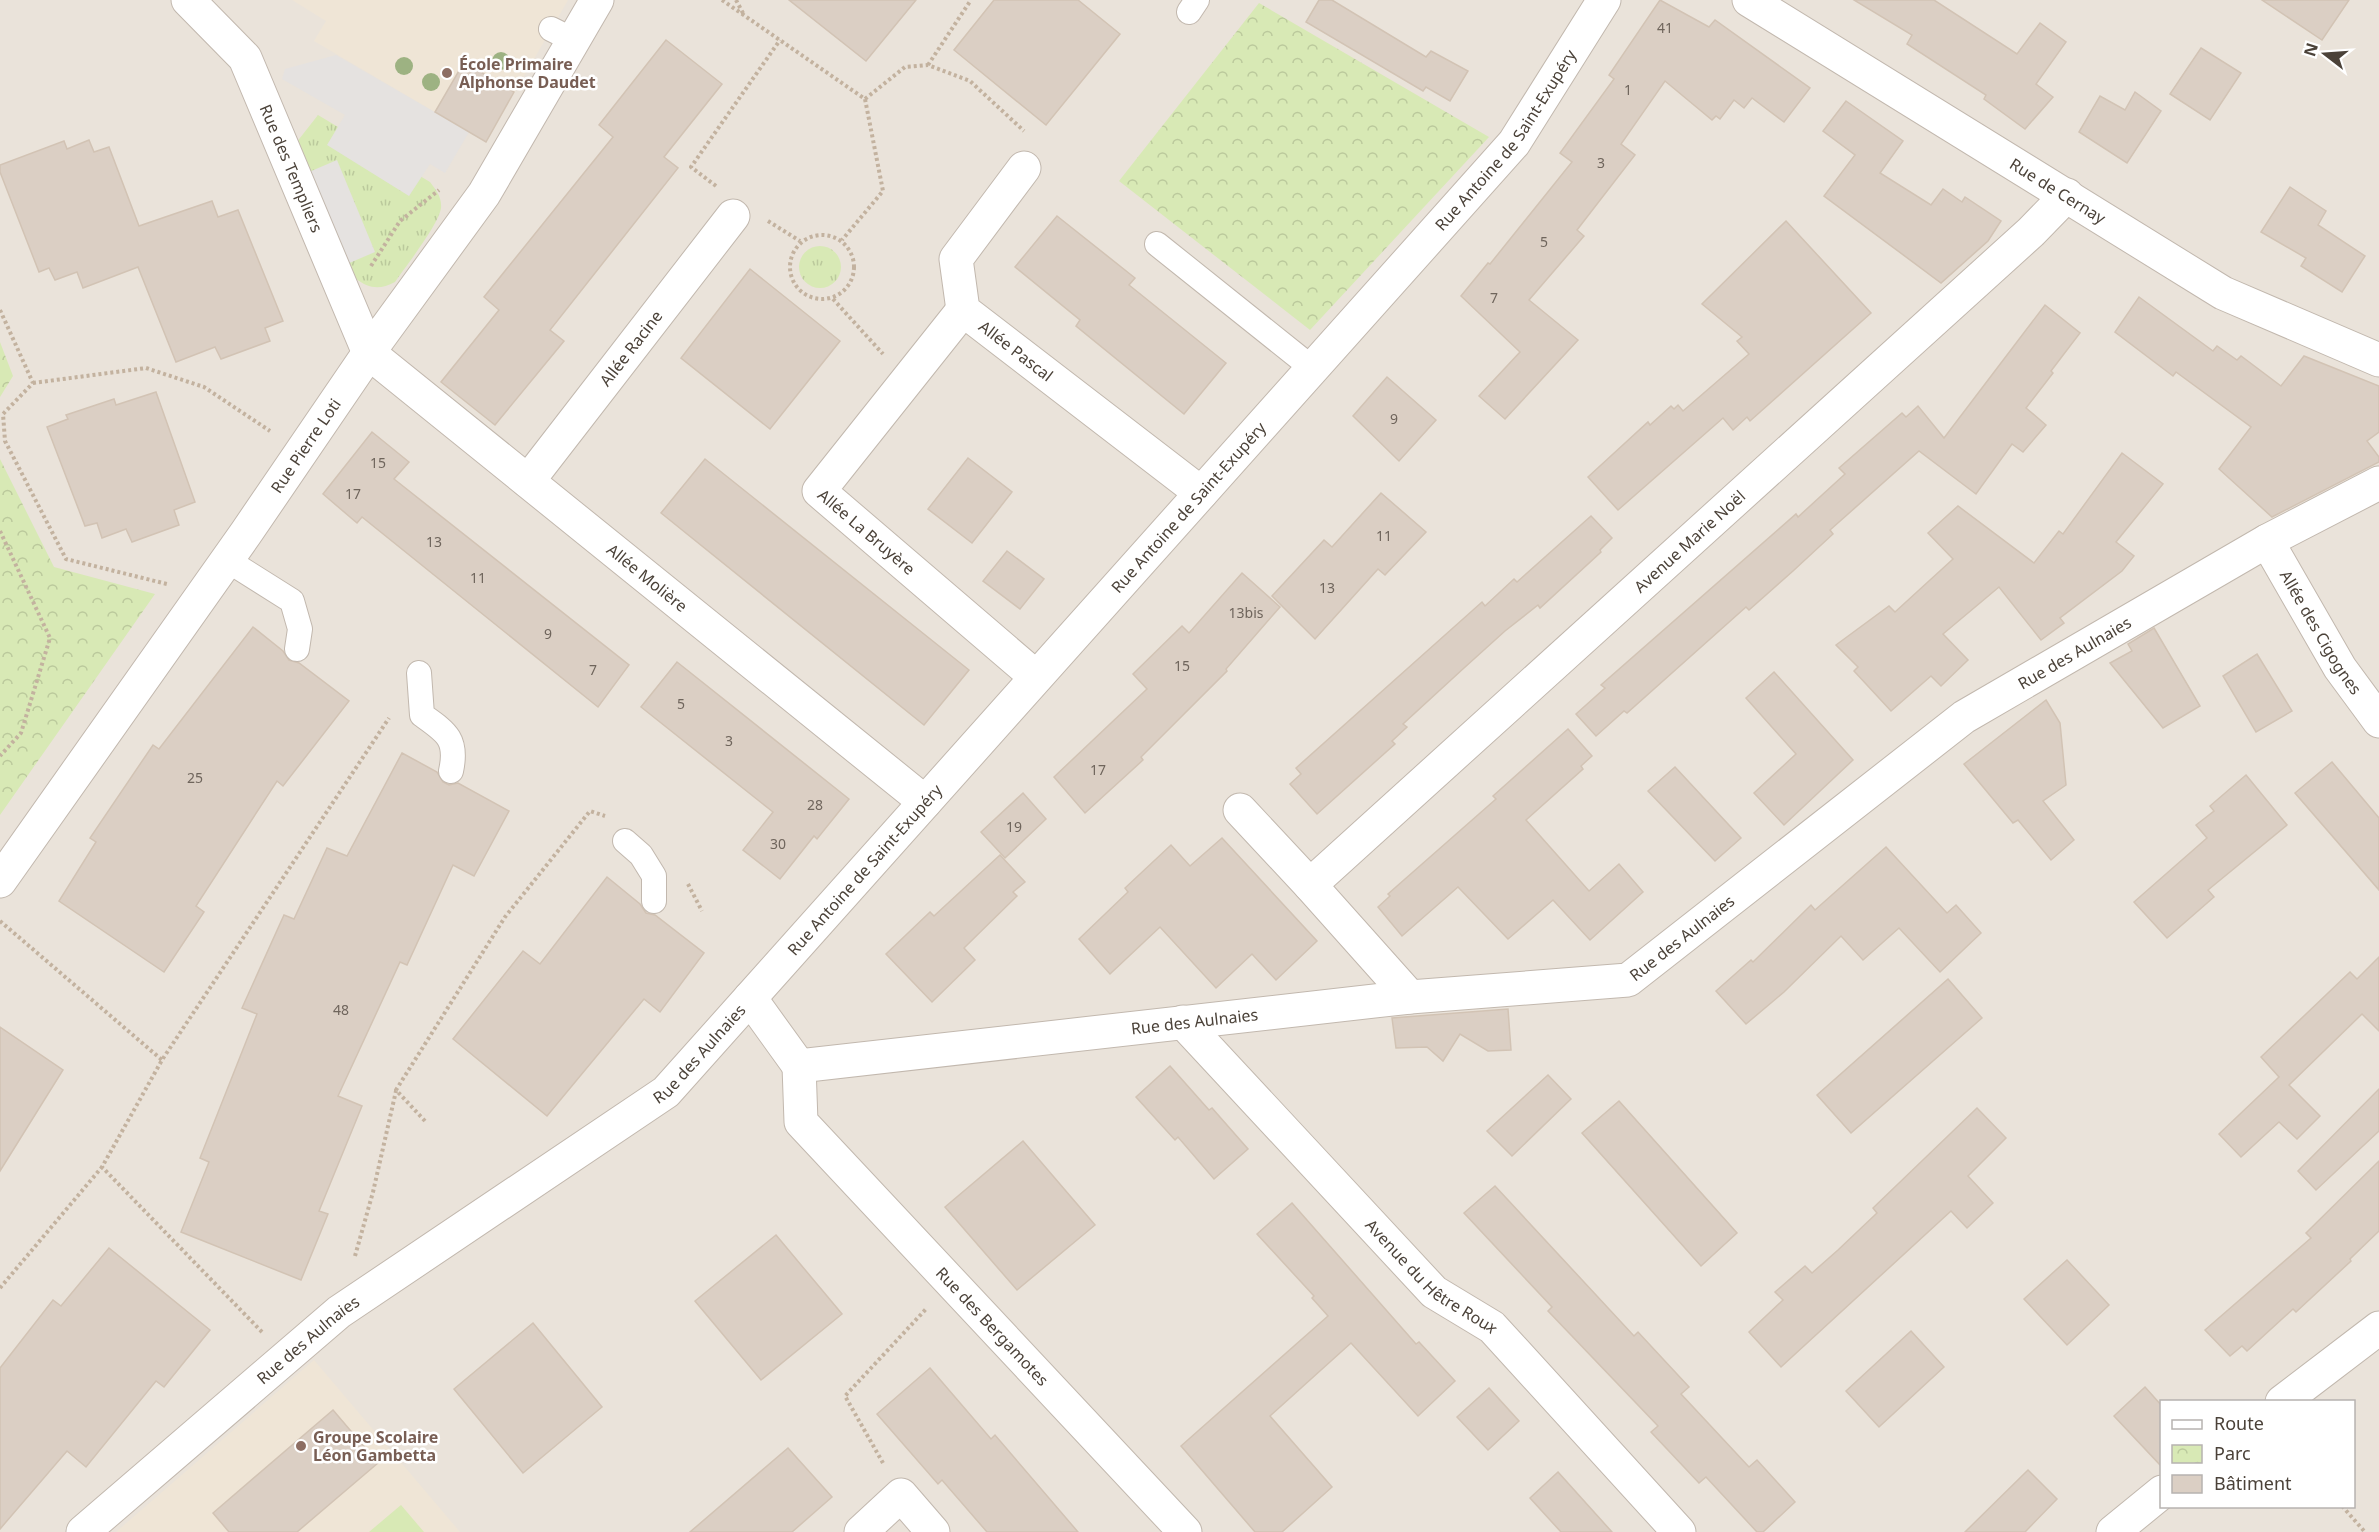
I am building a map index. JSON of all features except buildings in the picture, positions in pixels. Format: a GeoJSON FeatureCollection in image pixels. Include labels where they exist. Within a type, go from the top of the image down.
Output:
{"type":"FeatureCollection","features":[{"type":"Feature","properties":{"kind":"street","name":"Rue des Templiers"},"geometry":{"type":"LineString","coordinates":[[188,0],[245,58],[369,353]]}},
{"type":"Feature","properties":{"kind":"street","name":"Rue Pierre Loti"},"geometry":{"type":"LineString","coordinates":[[0,881],[204,593],[369,353],[484,194],[562,34],[597,0]]}},
{"type":"Feature","properties":{"kind":"street","name":"Rue Antoine de Saint-Exupéry"},"geometry":{"type":"LineString","coordinates":[[750,998],[1514,142],[1604,0]]}},
{"type":"Feature","properties":{"kind":"street","name":"Rue de Cernay"},"geometry":{"type":"LineString","coordinates":[[1749,0],[2223,293],[2379,360]]}},
{"type":"Feature","properties":{"kind":"street","name":"Allée Pascal"},"geometry":{"type":"LineString","coordinates":[[1024,168],[956,259],[963,310],[1201,493]]}},
{"type":"Feature","properties":{"kind":"street","name":"Avenue Marie Noël"},"geometry":{"type":"LineString","coordinates":[[1310,885],[2031,232],[2067,195]]}},
{"type":"Feature","properties":{"kind":"street","name":"Allée Racine"},"geometry":{"type":"LineString","coordinates":[[528,481],[728,204]]}},
{"type":"Feature","properties":{"kind":"street","name":"Allée La Bruyère"},"geometry":{"type":"LineString","coordinates":[[963,310],[819,491],[1036,677]]}},
{"type":"Feature","properties":{"kind":"street","name":"Allée Molière"},"geometry":{"type":"LineString","coordinates":[[369,353],[925,802]]}},
{"type":"Feature","properties":{"kind":"street","name":"Rue des Aulnaies"},"geometry":{"type":"LineString","coordinates":[[83,1532],[339,1312],[666,1092],[750,998],[799,1066],[1410,997],[1628,980],[1964,717],[2267,541],[2379,483]]}},
{"type":"Feature","properties":{"kind":"street","name":"Allée des Cigognes"},"geometry":{"type":"LineString","coordinates":[[2267,541],[2340,668],[2379,721]]}},
{"type":"Feature","properties":{"kind":"street"},"geometry":{"type":"LineString","coordinates":[[1240,810],[1410,997]]}},
{"type":"Feature","properties":{"kind":"street","name":"Avenue du Hêtre Roux"},"geometry":{"type":"LineString","coordinates":[[1183,1022],[1434,1292],[1491,1327],[1679,1532]]}},
{"type":"Feature","properties":{"kind":"street","name":"Rue des Bergamotes"},"geometry":{"type":"LineString","coordinates":[[799,1066],[801,1122],[1185,1532]]}},
{"type":"Feature","properties":{"kind":"street"},"geometry":{"type":"LineString","coordinates":[[2283,1400],[2379,1328]]}},
{"type":"Feature","properties":{"kind":"street"},"geometry":{"type":"LineString","coordinates":[[2113,1532],[2160,1494]]}},
{"type":"Feature","properties":{"kind":"street"},"geometry":{"type":"LineString","coordinates":[[861,1532],[901,1495],[933,1532]]}},
{"type":"Feature","properties":{"kind":"lane"},"geometry":{"type":"LineString","coordinates":[[1157,244],[1312,368]]}},
{"type":"Feature","properties":{"kind":"lane"},"geometry":{"type":"LineString","coordinates":[[227,560],[292,601],[300,629],[297,649]]}},
{"type":"Feature","properties":{"kind":"lane"},"geometry":{"type":"LineString","coordinates":[[419,673],[422,715],[447,733],[455,755],[451,771]]}},
{"type":"Feature","properties":{"kind":"lane"},"geometry":{"type":"LineString","coordinates":[[625,841],[641,855],[654,876],[654,901]]}},
{"type":"Feature","properties":{"kind":"path"},"geometry":{"type":"LineString","coordinates":[[722,0],[866,99],[883,191],[842,240]]}},
{"type":"Feature","properties":{"kind":"path"},"geometry":{"type":"LineString","coordinates":[[736,0],[744,15]]}},
{"type":"Feature","properties":{"kind":"path"},"geometry":{"type":"LineString","coordinates":[[928,65],[971,0]]}},
{"type":"Feature","properties":{"kind":"path"},"geometry":{"type":"LineString","coordinates":[[728,204],[691,168],[780,40]]}},
{"type":"Feature","properties":{"kind":"path"},"geometry":{"type":"LineString","coordinates":[[866,99],[905,67],[928,65],[970,81],[1024,130],[1024,168]]}},
{"type":"Feature","properties":{"kind":"path"},"geometry":{"type":"LineString","coordinates":[[821,234],[842,240],[855,260],[851,284],[833,299],[814,300],[798,291],[789,275],[790,257],[800,241],[821,234]]}},
{"type":"Feature","properties":{"kind":"path"},"geometry":{"type":"LineString","coordinates":[[833,299],[908,380]]}},
{"type":"Feature","properties":{"kind":"path"},"geometry":{"type":"LineString","coordinates":[[0,310],[33,383]]}},
{"type":"Feature","properties":{"kind":"path"},"geometry":{"type":"LineString","coordinates":[[204,593],[66,558],[5,441],[3,414],[33,383],[146,368],[204,387],[301,452]]}},
{"type":"Feature","properties":{"kind":"path"},"geometry":{"type":"LineString","coordinates":[[0,531],[50,638],[21,733],[0,756]]}},
{"type":"Feature","properties":{"kind":"path"},"geometry":{"type":"LineString","coordinates":[[0,1288],[102,1167],[162,1060],[419,673]]}},
{"type":"Feature","properties":{"kind":"path"},"geometry":{"type":"LineString","coordinates":[[354,1258],[373,1192],[396,1090],[505,916],[590,811]]}},
{"type":"Feature","properties":{"kind":"path"},"geometry":{"type":"LineString","coordinates":[[0,921],[162,1060]]}},
{"type":"Feature","properties":{"kind":"path"},"geometry":{"type":"LineString","coordinates":[[396,1090],[425,1121]]}},
{"type":"Feature","properties":{"kind":"path"},"geometry":{"type":"LineString","coordinates":[[102,1167],[287,1357]]}},
{"type":"Feature","properties":{"kind":"path"},"geometry":{"type":"LineString","coordinates":[[901,1495],[845,1396],[951,1282]]}},
{"type":"Feature","properties":{"kind":"path"},"geometry":{"type":"LineString","coordinates":[[2344,1508],[2365,1532]]}},
{"type":"Feature","properties":{"kind":"shaded area"},"geometry":{"type":"Polygon","coordinates":[[[0,0],[2379,0],[2379,1532],[0,1532],[0,0]]]}},
{"type":"Feature","properties":{"kind":"shaded area","name":"École Primaire Alphonse Daudet"},"geometry":{"type":"Polygon","coordinates":[[[292,0],[568,0],[486,142],[314,41],[326,21],[292,0]]]}},
{"type":"Feature","properties":{"kind":"shaded area"},"geometry":{"type":"Polygon","coordinates":[[[336,55],[469,132],[445,173],[430,164],[409,196],[327,145],[345,115],[282,79],[285,69],[336,55]]]}},
{"type":"Feature","properties":{"kind":"shaded area"},"geometry":{"type":"Polygon","coordinates":[[[337,160],[375,252],[333,270],[295,178],[337,160]]]}},
{"type":"Feature","properties":{"kind":"shaded area","name":"Groupe Scolaire Léon Gambetta"},"geometry":{"type":"Polygon","coordinates":[[[314,1360],[460,1532],[116,1532],[314,1360]]]}},
{"type":"Feature","properties":{"kind":"green space"},"geometry":{"type":"Polygon","coordinates":[[[1259,3],[1489,137],[1310,330],[1119,181],[1259,3]]]}},
{"type":"Feature","properties":{"kind":"green space"},"geometry":{"type":"Polygon","coordinates":[[[318,115],[430,182],[440,197],[441,208],[435,224],[395,282],[390,285],[375,287],[355,278],[296,143],[318,115]]]}},
{"type":"Feature","properties":{"kind":"green space"},"geometry":{"type":"Polygon","coordinates":[[[820,246],[835,252],[841,267],[835,282],[820,288],[805,282],[799,267],[805,252],[820,246]]]}},
{"type":"Feature","properties":{"kind":"green space"},"geometry":{"type":"Polygon","coordinates":[[[0,342],[13,376],[0,397],[0,342]]]}},
{"type":"Feature","properties":{"kind":"green space"},"geometry":{"type":"Polygon","coordinates":[[[0,459],[54,567],[155,594],[0,815],[0,459]]]}},
{"type":"Feature","properties":{"kind":"green space"},"geometry":{"type":"Polygon","coordinates":[[[401,1505],[424,1532],[369,1532],[401,1505]]]}},
{"type":"Feature","properties":{"kind":"place","name":"École Primaire Alphonse Daudet"},"geometry":{"type":"Point","coordinates":[447,73]}},
{"type":"Feature","properties":{"kind":"place","name":"Groupe Scolaire Léon Gambetta"},"geometry":{"type":"Point","coordinates":[301,1446]}}]}
